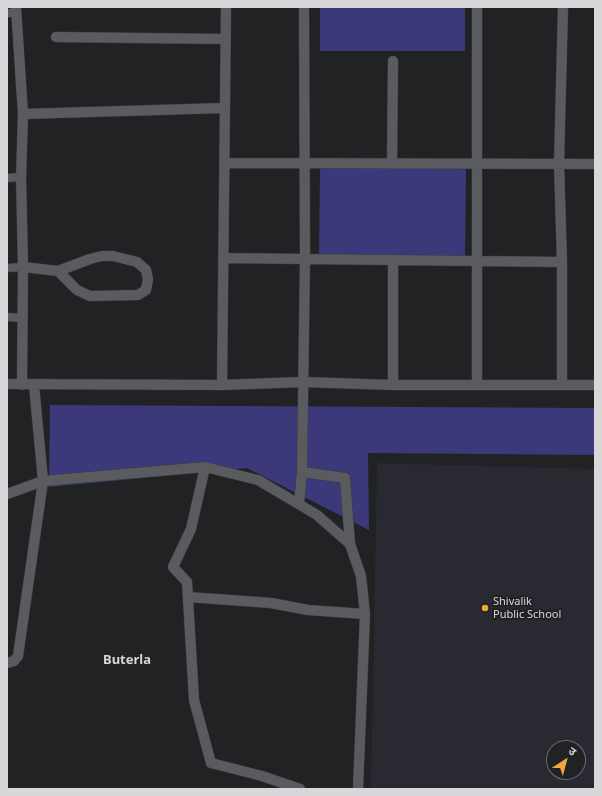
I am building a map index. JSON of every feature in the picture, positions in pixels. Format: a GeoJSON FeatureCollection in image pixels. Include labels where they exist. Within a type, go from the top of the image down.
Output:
{"type":"FeatureCollection","features":[{"type":"Feature","properties":{"kind":"street"},"geometry":{"type":"LineString","coordinates":[[222,385],[226,7]]}},
{"type":"Feature","properties":{"kind":"street"},"geometry":{"type":"LineString","coordinates":[[299,504],[302,472],[305,258],[304,7]]}},
{"type":"Feature","properties":{"kind":"street"},"geometry":{"type":"LineString","coordinates":[[477,7],[477,385]]}},
{"type":"Feature","properties":{"kind":"street"},"geometry":{"type":"LineString","coordinates":[[562,385],[562,262],[559,164],[563,7]]}},
{"type":"Feature","properties":{"kind":"street"},"geometry":{"type":"LineString","coordinates":[[13,11],[23,114],[21,177],[23,267],[22,385]]}},
{"type":"Feature","properties":{"kind":"street"},"geometry":{"type":"LineString","coordinates":[[56,37],[225,39]]}},
{"type":"Feature","properties":{"kind":"street"},"geometry":{"type":"LineString","coordinates":[[392,164],[393,61]]}},
{"type":"Feature","properties":{"kind":"street"},"geometry":{"type":"LineString","coordinates":[[23,114],[224,108]]}},
{"type":"Feature","properties":{"kind":"street"},"geometry":{"type":"LineString","coordinates":[[225,164],[595,164]]}},
{"type":"Feature","properties":{"kind":"street"},"geometry":{"type":"LineString","coordinates":[[23,267],[58,271],[96,258],[113,256],[137,262],[146,270],[148,279],[146,290],[138,295],[90,296],[77,290],[58,271]]}},
{"type":"Feature","properties":{"kind":"street"},"geometry":{"type":"LineString","coordinates":[[223,258],[562,262]]}},
{"type":"Feature","properties":{"kind":"street"},"geometry":{"type":"LineString","coordinates":[[393,260],[393,385]]}},
{"type":"Feature","properties":{"kind":"street"},"geometry":{"type":"LineString","coordinates":[[7,384],[222,385],[303,382],[393,385],[595,385]]}},
{"type":"Feature","properties":{"kind":"street"},"geometry":{"type":"LineString","coordinates":[[7,663],[14,661],[18,656],[43,481],[34,385]]}},
{"type":"Feature","properties":{"kind":"street"},"geometry":{"type":"LineString","coordinates":[[7,494],[43,481],[205,467],[258,480],[318,515],[350,544]]}},
{"type":"Feature","properties":{"kind":"street"},"geometry":{"type":"LineString","coordinates":[[205,467],[191,529],[173,567],[187,582],[194,700],[212,763],[262,776],[300,789]]}},
{"type":"Feature","properties":{"kind":"street"},"geometry":{"type":"LineString","coordinates":[[302,472],[345,478],[350,544],[361,576],[365,614],[358,789]]}},
{"type":"Feature","properties":{"kind":"street"},"geometry":{"type":"LineString","coordinates":[[188,597],[271,604],[308,610],[365,614]]}},
{"type":"Feature","properties":{"kind":"lane"},"geometry":{"type":"LineString","coordinates":[[7,178],[21,177]]}},
{"type":"Feature","properties":{"kind":"lane"},"geometry":{"type":"LineString","coordinates":[[7,268],[23,267]]}},
{"type":"Feature","properties":{"kind":"lane"},"geometry":{"type":"LineString","coordinates":[[7,318],[23,318]]}},
{"type":"Feature","properties":{"kind":"shaded area"},"geometry":{"type":"Polygon","coordinates":[[[320,7],[465,7],[465,51],[320,51],[320,7]]]}},
{"type":"Feature","properties":{"kind":"shaded area"},"geometry":{"type":"Polygon","coordinates":[[[320,168],[466,169],[465,256],[319,255],[320,168]]]}},
{"type":"Feature","properties":{"kind":"shaded area"},"geometry":{"type":"Polygon","coordinates":[[[50,405],[595,408],[595,455],[368,453],[369,530],[247,468],[49,487],[50,405]]]}},
{"type":"Feature","properties":{"kind":"shaded area","name":"Shivalik Public School"},"geometry":{"type":"Polygon","coordinates":[[[377,463],[595,469],[595,789],[371,789],[377,463]]]}},
{"type":"Feature","properties":{"kind":"place","name":"Shivalik Public School"},"geometry":{"type":"Point","coordinates":[485,608]}},
{"type":"Feature","properties":{"kind":"district","name":"Buterla"},"geometry":{"type":"Point","coordinates":[127,660]}}]}
